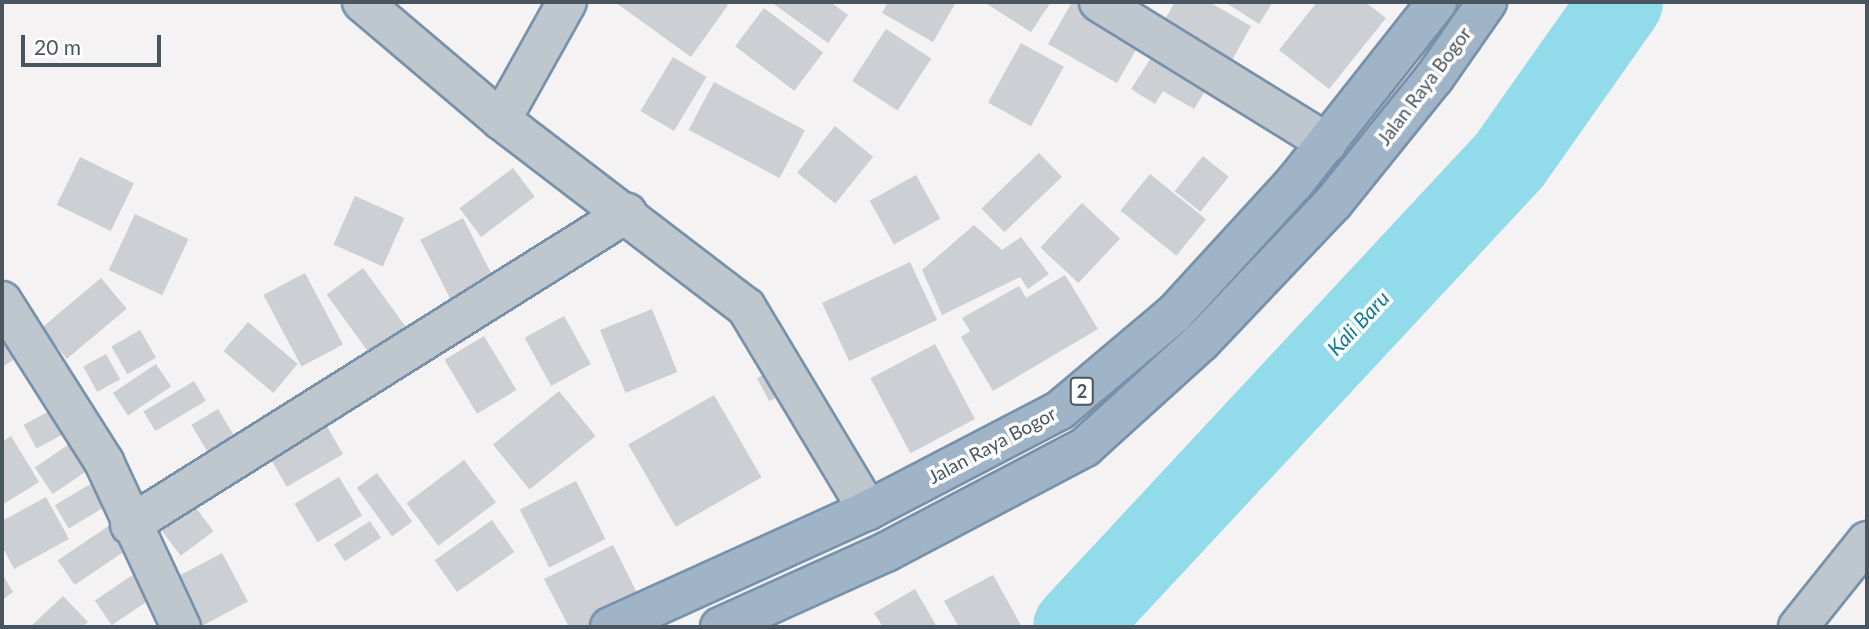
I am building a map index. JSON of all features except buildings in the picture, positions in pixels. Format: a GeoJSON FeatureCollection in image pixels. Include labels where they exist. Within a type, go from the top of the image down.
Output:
{"type":"FeatureCollection","features":[{"type":"Feature","properties":{"kind":"highway","name":"Jalan Raya Bogor"},"geometry":{"type":"LineString","coordinates":[[610,627],[868,510],[1060,410],[1175,313],[1327,143],[1437,2]]}},
{"type":"Feature","properties":{"kind":"highway","name":"Jalan Raya Bogor"},"geometry":{"type":"LineString","coordinates":[[720,627],[886,552],[1085,447],[1200,342],[1333,203],[1434,78],[1487,2]]}},
{"type":"Feature","properties":{"kind":"street"},"geometry":{"type":"LineString","coordinates":[[362,2],[501,120],[627,213],[746,307],[868,510]]}},
{"type":"Feature","properties":{"kind":"street"},"geometry":{"type":"LineString","coordinates":[[501,120],[567,2]]}},
{"type":"Feature","properties":{"kind":"street"},"geometry":{"type":"LineString","coordinates":[[1099,2],[1327,143]]}},
{"type":"Feature","properties":{"kind":"street"},"geometry":{"type":"LineString","coordinates":[[131,524],[627,213]]}},
{"type":"Feature","properties":{"kind":"street"},"geometry":{"type":"LineString","coordinates":[[2,302],[104,462],[181,627]]}},
{"type":"Feature","properties":{"kind":"street"},"geometry":{"type":"LineString","coordinates":[[1798,627],[1867,541]]}},
{"type":"Feature","properties":{"kind":"waterway","name":"Kali Baru"},"geometry":{"type":"LineString","coordinates":[[1075,627],[1509,161],[1621,2]]}}]}
